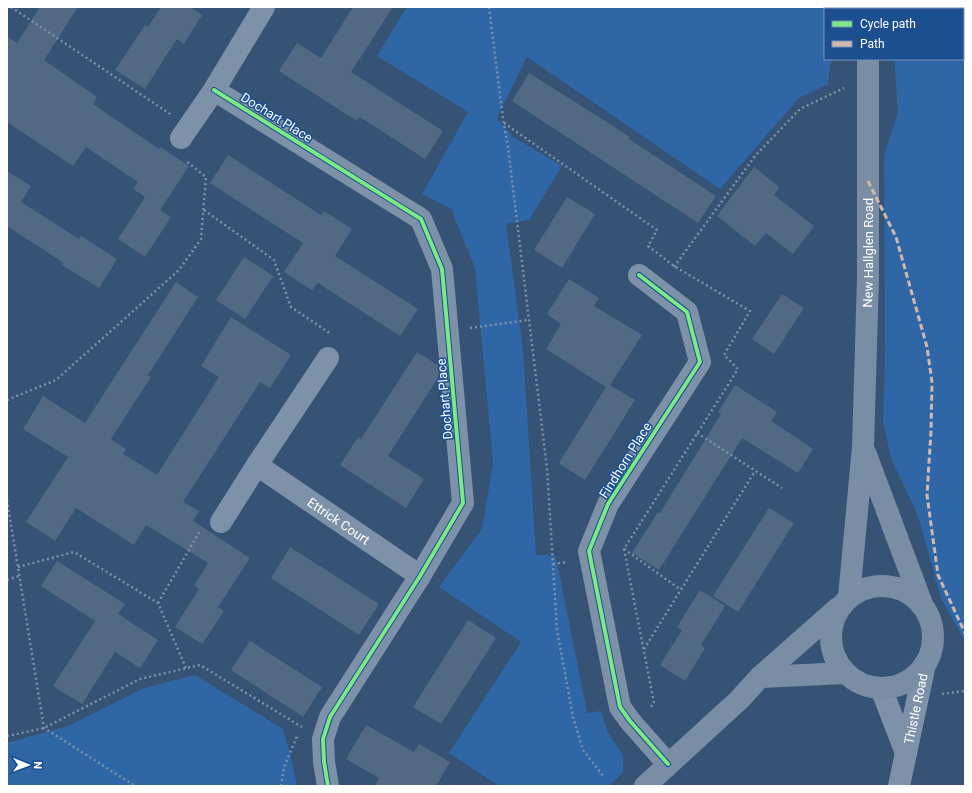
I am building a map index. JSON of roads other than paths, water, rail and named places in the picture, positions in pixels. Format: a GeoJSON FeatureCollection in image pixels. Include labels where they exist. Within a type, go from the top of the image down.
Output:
{"type":"FeatureCollection","features":[{"type":"Feature","properties":{"kind":"street"},"geometry":{"type":"LineString","coordinates":[[185,133],[214,90],[264,7]]}},
{"type":"Feature","properties":{"kind":"street","name":"New Hallglen Road"},"geometry":{"type":"LineString","coordinates":[[844,602],[863,447],[868,271],[868,60]]}},
{"type":"Feature","properties":{"kind":"street","name":"Dochart Place"},"geometry":{"type":"LineString","coordinates":[[214,90],[421,219],[442,269],[463,503],[420,576],[330,717],[324,739],[324,762],[328,786]]}},
{"type":"Feature","properties":{"kind":"street","name":"Findhorn Place"},"geometry":{"type":"LineString","coordinates":[[639,275],[688,312],[700,362],[608,504],[589,551],[620,707],[630,721],[668,764]]}},
{"type":"Feature","properties":{"kind":"street"},"geometry":{"type":"LineString","coordinates":[[221,522],[328,358]]}},
{"type":"Feature","properties":{"kind":"street","name":"New Hallglen Road"},"geometry":{"type":"LineString","coordinates":[[863,447],[922,604]]}},
{"type":"Feature","properties":{"kind":"street","name":"Ettrick Court"},"geometry":{"type":"LineString","coordinates":[[257,465],[420,576]]}},
{"type":"Feature","properties":{"kind":"street"},"geometry":{"type":"LineString","coordinates":[[645,786],[738,700],[760,677],[844,602],[861,589],[875,585],[890,586],[902,589],[922,604],[932,627],[933,640],[931,653],[917,675],[894,687],[880,688],[868,687],[845,673],[837,663],[832,650],[830,635],[832,620],[844,602]]}},
{"type":"Feature","properties":{"kind":"street","name":"Thistle Road"},"geometry":{"type":"LineString","coordinates":[[899,786],[925,664]]}},
{"type":"Feature","properties":{"kind":"street"},"geometry":{"type":"LineString","coordinates":[[760,677],[845,673]]}},
{"type":"Feature","properties":{"kind":"street","name":"Thistle Road"},"geometry":{"type":"LineString","coordinates":[[880,688],[906,752]]}}]}
